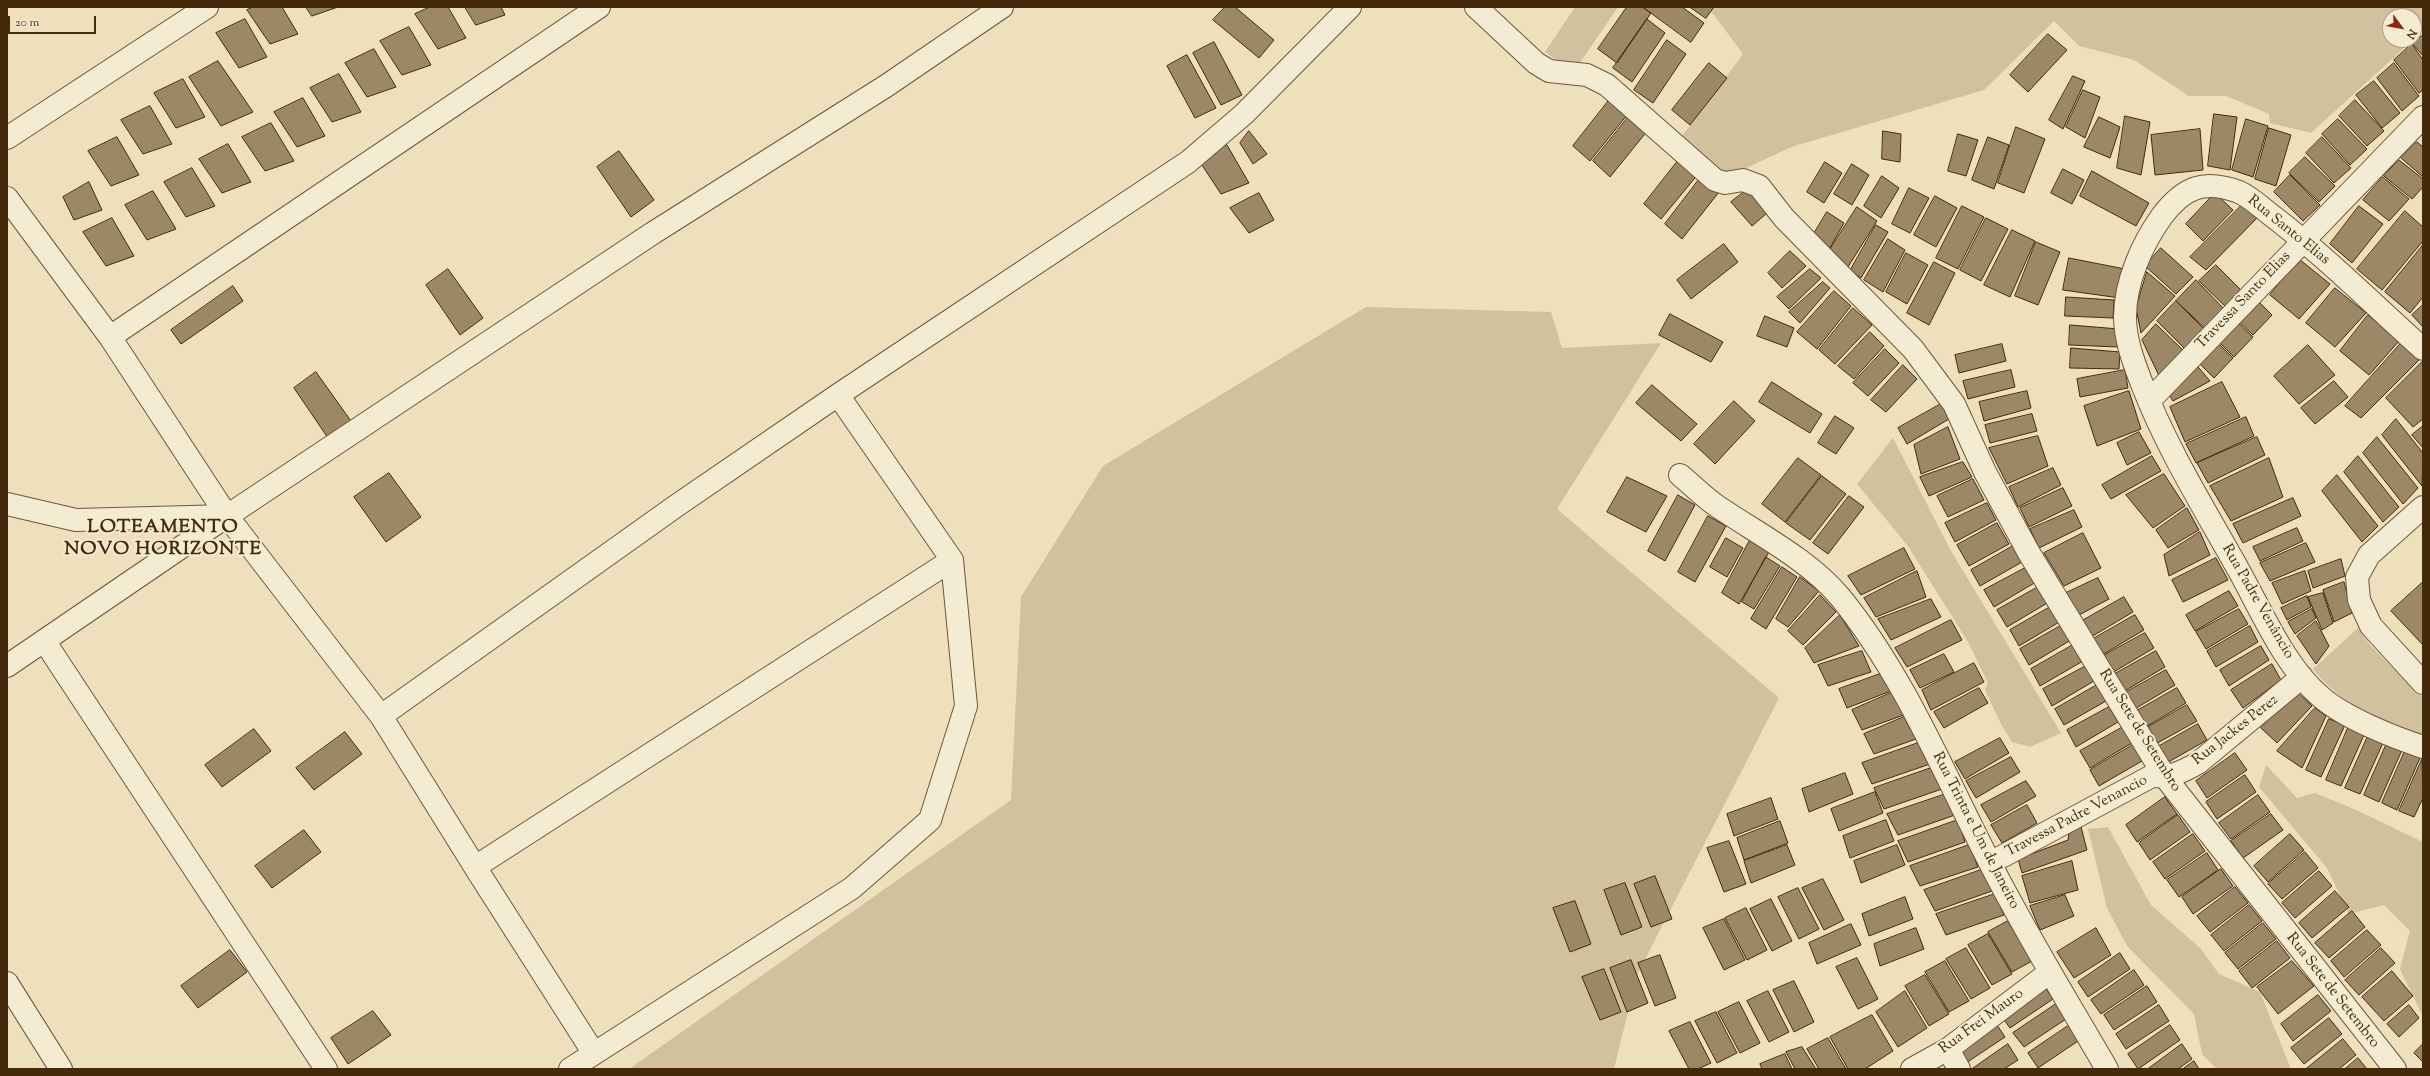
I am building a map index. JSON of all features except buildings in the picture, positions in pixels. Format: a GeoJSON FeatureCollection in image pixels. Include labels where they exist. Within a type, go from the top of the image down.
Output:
{"type":"FeatureCollection","features":[{"type":"Feature","properties":{"kind":"street"},"geometry":{"type":"LineString","coordinates":[[7,138],[207,7]]}},
{"type":"Feature","properties":{"kind":"street"},"geometry":{"type":"LineString","coordinates":[[110,336],[599,7]]}},
{"type":"Feature","properties":{"kind":"street"},"geometry":{"type":"LineString","coordinates":[[7,666],[45,642],[227,516],[653,233],[886,86],[1002,7]]}},
{"type":"Feature","properties":{"kind":"street"},"geometry":{"type":"LineString","coordinates":[[381,716],[676,506],[838,395],[1188,162],[1244,114],[1350,7]]}},
{"type":"Feature","properties":{"kind":"street","name":"Rua Sete de Setembro"},"geometry":{"type":"LineString","coordinates":[[1476,7],[1536,63],[1549,71],[1586,76],[1606,85],[1715,180],[1725,183],[1743,180],[1759,186],[1784,218],[1913,350],[1954,404],[1985,472],[2029,553],[2165,777],[2395,1069]]}},
{"type":"Feature","properties":{"kind":"street","name":"Travessa Santo Elias"},"geometry":{"type":"LineString","coordinates":[[2149,401],[2423,116]]}},
{"type":"Feature","properties":{"kind":"street","name":"Rua Santo Elias"},"geometry":{"type":"LineString","coordinates":[[2149,401],[2132,356],[2125,318],[2129,287],[2140,255],[2152,231],[2167,210],[2185,192],[2212,184],[2242,193],[2303,240],[2423,350]]}},
{"type":"Feature","properties":{"kind":"street"},"geometry":{"type":"LineString","coordinates":[[7,198],[110,336],[227,516],[381,716],[593,1052]]}},
{"type":"Feature","properties":{"kind":"street"},"geometry":{"type":"LineString","coordinates":[[570,1069],[593,1052],[852,888],[930,820],[966,706],[952,560],[838,395]]}},
{"type":"Feature","properties":{"kind":"street","name":"Rua Padre Venâncio"},"geometry":{"type":"LineString","coordinates":[[2149,401],[2169,447],[2280,644],[2302,677],[2320,697],[2342,713],[2423,747]]}},
{"type":"Feature","properties":{"kind":"street","name":"Rua Trinta e Um de Janeiro"},"geometry":{"type":"LineString","coordinates":[[1680,475],[1716,505],[1806,566],[1839,596],[1874,643],[1905,694],[1990,863],[2050,972],[2107,1069]]}},
{"type":"Feature","properties":{"kind":"street"},"geometry":{"type":"LineString","coordinates":[[7,504],[76,520],[227,516]]}},
{"type":"Feature","properties":{"kind":"street"},"geometry":{"type":"LineString","coordinates":[[2423,507],[2369,555],[2357,577],[2359,600],[2371,626],[2423,683]]}},
{"type":"Feature","properties":{"kind":"street"},"geometry":{"type":"LineString","coordinates":[[475,866],[952,560]]}},
{"type":"Feature","properties":{"kind":"street"},"geometry":{"type":"LineString","coordinates":[[45,642],[326,1069]]}},
{"type":"Feature","properties":{"kind":"street","name":"Rua Jackes Perez"},"geometry":{"type":"LineString","coordinates":[[2165,777],[2180,773],[2198,763],[2302,677]]}},
{"type":"Feature","properties":{"kind":"street","name":"Travessa Padre Venancio"},"geometry":{"type":"LineString","coordinates":[[1990,863],[2152,776],[2165,777]]}},
{"type":"Feature","properties":{"kind":"street","name":"Rua Frei Mauro"},"geometry":{"type":"LineString","coordinates":[[1912,1069],[1948,1049],[2050,972]]}},
{"type":"Feature","properties":{"kind":"street"},"geometry":{"type":"LineString","coordinates":[[7,983],[61,1069]]}},
{"type":"Feature","properties":{"kind":"street"},"geometry":{"type":"LineString","coordinates":[[1948,1049],[1959,1069]]}},
{"type":"Feature","properties":{"kind":"shaded area"},"geometry":{"type":"Polygon","coordinates":[[[1575,7],[1618,7],[1573,73],[1545,52],[1575,7]]]}},
{"type":"Feature","properties":{"kind":"shaded area"},"geometry":{"type":"Polygon","coordinates":[[[1708,7],[2423,7],[2422,32],[2422,8],[2382,8],[2382,48],[2404,48],[2311,133],[2270,123],[2269,114],[2226,96],[2189,96],[2134,60],[2079,46],[2054,21],[1984,90],[1791,147],[1719,181],[1677,143],[1743,54],[1708,7]]]}},
{"type":"Feature","properties":{"kind":"shaded area"},"geometry":{"type":"Polygon","coordinates":[[[1366,307],[1551,312],[1562,348],[1661,343],[1557,509],[1779,698],[1637,975],[1614,1069],[629,1069],[1011,800],[1021,597],[1103,466],[1366,307]]]}},
{"type":"Feature","properties":{"kind":"shaded area"},"geometry":{"type":"Polygon","coordinates":[[[1893,438],[1951,551],[2061,733],[2030,747],[2012,742],[2001,724],[1985,690],[1988,683],[1968,642],[1908,546],[1857,484],[1893,438]]]}},
{"type":"Feature","properties":{"kind":"shaded area"},"geometry":{"type":"Polygon","coordinates":[[[2358,628],[2370,645],[2423,698],[2423,738],[2392,726],[2363,711],[2336,692],[2313,669],[2358,628]]]}},
{"type":"Feature","properties":{"kind":"shaded area"},"geometry":{"type":"Polygon","coordinates":[[[2266,765],[2297,798],[2315,793],[2354,809],[2423,842],[2423,1017],[2400,969],[2410,931],[2384,905],[2349,914],[2327,868],[2259,787],[2266,765]]]}},
{"type":"Feature","properties":{"kind":"shaded area"},"geometry":{"type":"Polygon","coordinates":[[[2108,827],[2151,905],[2200,948],[2219,974],[2260,992],[2291,1069],[2217,1069],[2202,1054],[2194,1014],[2127,946],[2107,908],[2088,829],[2108,827]]]}},
{"type":"Feature","properties":{"kind":"district","name":"LOTEAMENTO NOVO HORIZONTE"},"geometry":{"type":"Point","coordinates":[163,540]}}]}
